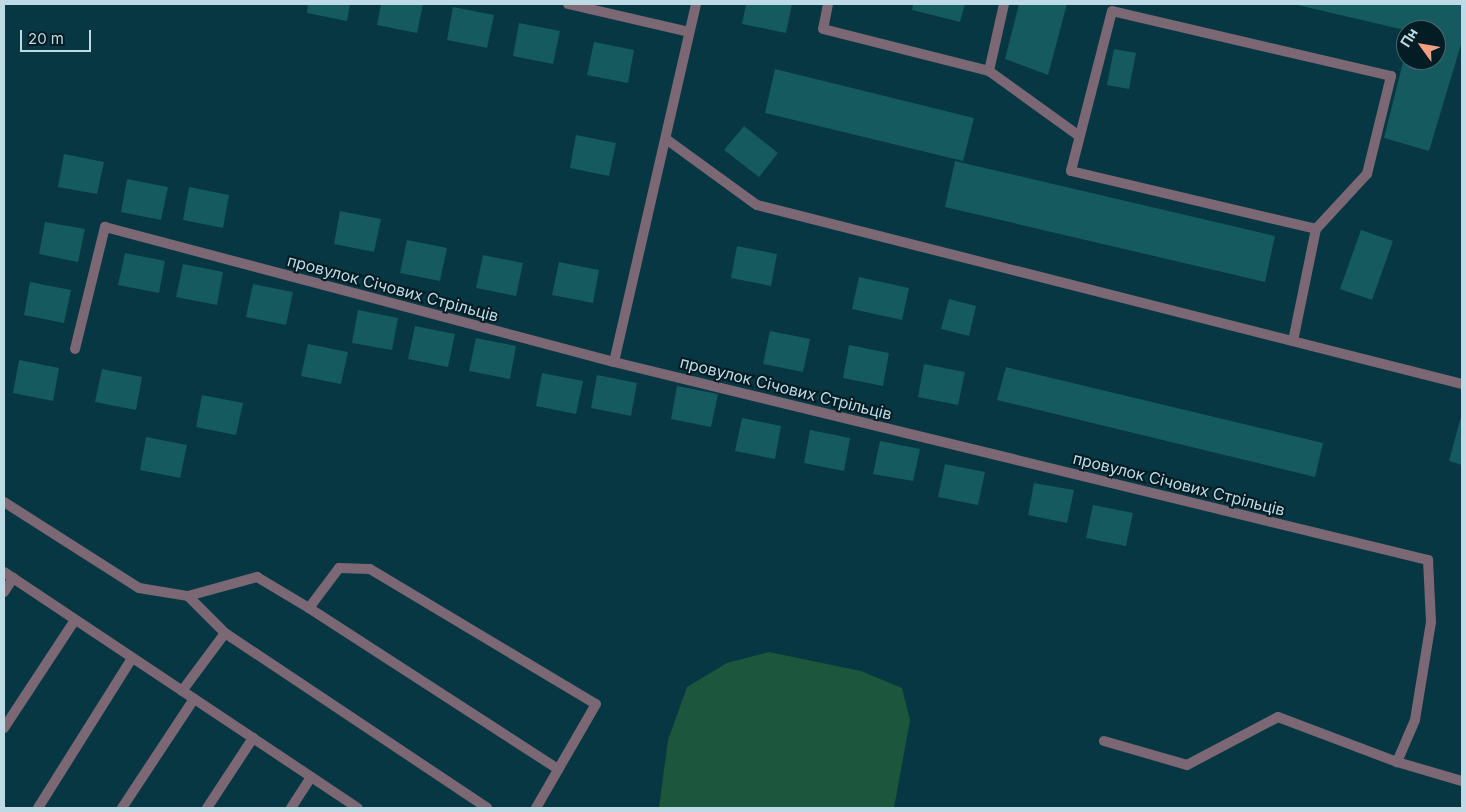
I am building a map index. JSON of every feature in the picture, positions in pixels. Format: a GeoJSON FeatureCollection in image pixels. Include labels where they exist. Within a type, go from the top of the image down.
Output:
{"type":"FeatureCollection","features":[{"type":"Feature","properties":{"kind":"street"},"geometry":{"type":"LineString","coordinates":[[568,4],[690,32]]}},
{"type":"Feature","properties":{"kind":"street"},"geometry":{"type":"LineString","coordinates":[[614,362],[696,4]]}},
{"type":"Feature","properties":{"kind":"street"},"geometry":{"type":"LineString","coordinates":[[828,4],[823,29],[989,71],[1079,136]]}},
{"type":"Feature","properties":{"kind":"street"},"geometry":{"type":"LineString","coordinates":[[989,71],[1004,4]]}},
{"type":"Feature","properties":{"kind":"street"},"geometry":{"type":"LineString","coordinates":[[1292,341],[1316,229],[1367,174],[1391,76],[1112,11],[1071,171],[1316,229]]}},
{"type":"Feature","properties":{"kind":"street"},"geometry":{"type":"LineString","coordinates":[[666,139],[757,206],[1462,384]]}},
{"type":"Feature","properties":{"kind":"street","name":"провулок Січових Стрільців"},"geometry":{"type":"LineString","coordinates":[[75,349],[104,227],[614,362],[1428,560],[1431,622],[1415,720],[1397,762]]}},
{"type":"Feature","properties":{"kind":"street"},"geometry":{"type":"LineString","coordinates":[[4,502],[139,588],[188,596],[258,577],[558,769]]}},
{"type":"Feature","properties":{"kind":"street"},"geometry":{"type":"LineString","coordinates":[[309,608],[339,568],[370,569],[596,704],[536,808]]}},
{"type":"Feature","properties":{"kind":"street"},"geometry":{"type":"LineString","coordinates":[[4,592],[8,575],[358,808]]}},
{"type":"Feature","properties":{"kind":"street"},"geometry":{"type":"LineString","coordinates":[[188,596],[225,633],[487,808]]}},
{"type":"Feature","properties":{"kind":"street"},"geometry":{"type":"LineString","coordinates":[[4,728],[75,620]]}},
{"type":"Feature","properties":{"kind":"street"},"geometry":{"type":"LineString","coordinates":[[182,691],[225,633]]}},
{"type":"Feature","properties":{"kind":"street"},"geometry":{"type":"LineString","coordinates":[[38,808],[132,658]]}},
{"type":"Feature","properties":{"kind":"street"},"geometry":{"type":"LineString","coordinates":[[122,808],[194,699]]}},
{"type":"Feature","properties":{"kind":"street"},"geometry":{"type":"LineString","coordinates":[[1104,741],[1187,764],[1278,717],[1397,762],[1462,781]]}},
{"type":"Feature","properties":{"kind":"street"},"geometry":{"type":"LineString","coordinates":[[207,808],[252,738]]}},
{"type":"Feature","properties":{"kind":"street"},"geometry":{"type":"LineString","coordinates":[[291,808],[311,777]]}},
{"type":"Feature","properties":{"kind":"green space"},"geometry":{"type":"Polygon","coordinates":[[[769,652],[861,671],[902,688],[910,720],[894,808],[659,808],[668,740],[687,687],[727,663],[769,652]]]}},
{"type":"Feature","properties":{"kind":"building"},"geometry":{"type":"Polygon","coordinates":[[[308,4],[350,4],[347,21],[307,13],[308,4]]]}},
{"type":"Feature","properties":{"kind":"building"},"geometry":{"type":"Polygon","coordinates":[[[381,4],[423,4],[417,33],[377,25],[381,4]]]}},
{"type":"Feature","properties":{"kind":"building"},"geometry":{"type":"Polygon","coordinates":[[[746,4],[792,4],[786,33],[742,24],[746,4]]]}},
{"type":"Feature","properties":{"kind":"building"},"geometry":{"type":"Polygon","coordinates":[[[913,4],[965,4],[960,22],[912,10],[913,4]]]}},
{"type":"Feature","properties":{"kind":"building"},"geometry":{"type":"Polygon","coordinates":[[[1019,4],[1067,4],[1048,75],[1005,59],[1019,4]]]}},
{"type":"Feature","properties":{"kind":"building"},"geometry":{"type":"Polygon","coordinates":[[[1293,4],[1462,4],[1462,41],[1429,151],[1384,138],[1401,70],[1446,70],[1446,20],[1396,20],[1396,28],[1293,4]]]}},
{"type":"Feature","properties":{"kind":"building"},"geometry":{"type":"Polygon","coordinates":[[[453,7],[494,15],[487,48],[447,40],[453,7]]]}},
{"type":"Feature","properties":{"kind":"building"},"geometry":{"type":"Polygon","coordinates":[[[519,23],[560,31],[553,64],[513,56],[519,23]]]}},
{"type":"Feature","properties":{"kind":"building"},"geometry":{"type":"Polygon","coordinates":[[[594,42],[634,50],[628,83],[587,75],[594,42]]]}},
{"type":"Feature","properties":{"kind":"building"},"geometry":{"type":"Polygon","coordinates":[[[1114,49],[1136,53],[1129,89],[1107,85],[1114,49]]]}},
{"type":"Feature","properties":{"kind":"building"},"geometry":{"type":"Polygon","coordinates":[[[775,69],[974,118],[963,161],[765,113],[775,69]]]}},
{"type":"Feature","properties":{"kind":"building"},"geometry":{"type":"Polygon","coordinates":[[[744,126],[778,153],[759,177],[724,150],[744,126]]]}},
{"type":"Feature","properties":{"kind":"building"},"geometry":{"type":"Polygon","coordinates":[[[576,135],[616,143],[609,176],[570,168],[576,135]]]}},
{"type":"Feature","properties":{"kind":"building"},"geometry":{"type":"Polygon","coordinates":[[[64,154],[104,162],[97,194],[58,187],[64,154]]]}},
{"type":"Feature","properties":{"kind":"building"},"geometry":{"type":"Polygon","coordinates":[[[955,161],[1275,236],[1265,282],[945,207],[955,161]]]}},
{"type":"Feature","properties":{"kind":"building"},"geometry":{"type":"Polygon","coordinates":[[[127,179],[168,187],[161,220],[121,212],[127,179]]]}},
{"type":"Feature","properties":{"kind":"building"},"geometry":{"type":"Polygon","coordinates":[[[189,187],[229,195],[223,228],[183,220],[189,187]]]}},
{"type":"Feature","properties":{"kind":"building"},"geometry":{"type":"Polygon","coordinates":[[[340,211],[381,219],[374,252],[334,244],[340,211]]]}},
{"type":"Feature","properties":{"kind":"building"},"geometry":{"type":"Polygon","coordinates":[[[45,222],[85,229],[78,262],[39,254],[45,222]]]}},
{"type":"Feature","properties":{"kind":"building"},"geometry":{"type":"Polygon","coordinates":[[[1361,230],[1393,241],[1372,300],[1340,289],[1361,230]]]}},
{"type":"Feature","properties":{"kind":"building"},"geometry":{"type":"Polygon","coordinates":[[[407,240],[447,248],[440,281],[400,273],[407,240]]]}},
{"type":"Feature","properties":{"kind":"building"},"geometry":{"type":"Polygon","coordinates":[[[737,246],[777,254],[771,286],[731,278],[737,246]]]}},
{"type":"Feature","properties":{"kind":"building"},"geometry":{"type":"Polygon","coordinates":[[[125,253],[165,261],[159,293],[118,285],[125,253]]]}},
{"type":"Feature","properties":{"kind":"building"},"geometry":{"type":"Polygon","coordinates":[[[483,255],[523,263],[516,296],[476,288],[483,255]]]}},
{"type":"Feature","properties":{"kind":"building"},"geometry":{"type":"Polygon","coordinates":[[[559,262],[599,270],[593,303],[552,295],[559,262]]]}},
{"type":"Feature","properties":{"kind":"building"},"geometry":{"type":"Polygon","coordinates":[[[183,264],[223,272],[217,305],[176,297],[183,264]]]}},
{"type":"Feature","properties":{"kind":"building"},"geometry":{"type":"Polygon","coordinates":[[[859,277],[909,288],[902,320],[852,309],[859,277]]]}},
{"type":"Feature","properties":{"kind":"building"},"geometry":{"type":"Polygon","coordinates":[[[30,282],[71,290],[64,323],[24,315],[30,282]]]}},
{"type":"Feature","properties":{"kind":"building"},"geometry":{"type":"Polygon","coordinates":[[[253,284],[293,292],[286,325],[246,317],[253,284]]]}},
{"type":"Feature","properties":{"kind":"building"},"geometry":{"type":"Polygon","coordinates":[[[949,299],[976,306],[969,336],[941,329],[949,299]]]}},
{"type":"Feature","properties":{"kind":"building"},"geometry":{"type":"Polygon","coordinates":[[[358,310],[398,318],[392,350],[352,343],[358,310]]]}},
{"type":"Feature","properties":{"kind":"building"},"geometry":{"type":"Polygon","coordinates":[[[415,326],[455,334],[448,367],[408,359],[415,326]]]}},
{"type":"Feature","properties":{"kind":"building"},"geometry":{"type":"Polygon","coordinates":[[[770,331],[810,339],[803,372],[763,364],[770,331]]]}},
{"type":"Feature","properties":{"kind":"building"},"geometry":{"type":"Polygon","coordinates":[[[476,338],[516,346],[510,379],[469,371],[476,338]]]}},
{"type":"Feature","properties":{"kind":"building"},"geometry":{"type":"Polygon","coordinates":[[[308,344],[348,352],[341,384],[301,376],[308,344]]]}},
{"type":"Feature","properties":{"kind":"building"},"geometry":{"type":"Polygon","coordinates":[[[849,345],[889,353],[883,386],[843,378],[849,345]]]}},
{"type":"Feature","properties":{"kind":"building"},"geometry":{"type":"Polygon","coordinates":[[[19,360],[59,368],[53,401],[13,393],[19,360]]]}},
{"type":"Feature","properties":{"kind":"building"},"geometry":{"type":"Polygon","coordinates":[[[924,364],[965,372],[958,405],[918,397],[924,364]]]}},
{"type":"Feature","properties":{"kind":"building"},"geometry":{"type":"Polygon","coordinates":[[[1006,367],[1323,443],[1315,477],[997,400],[1006,367]]]}},
{"type":"Feature","properties":{"kind":"building"},"geometry":{"type":"Polygon","coordinates":[[[102,369],[142,377],[136,410],[95,402],[102,369]]]}},
{"type":"Feature","properties":{"kind":"building"},"geometry":{"type":"Polygon","coordinates":[[[542,373],[583,381],[576,414],[536,406],[542,373]]]}},
{"type":"Feature","properties":{"kind":"building"},"geometry":{"type":"Polygon","coordinates":[[[597,375],[637,383],[631,416],[591,408],[597,375]]]}},
{"type":"Feature","properties":{"kind":"building"},"geometry":{"type":"Polygon","coordinates":[[[677,386],[718,394],[711,427],[671,419],[677,386]]]}},
{"type":"Feature","properties":{"kind":"building"},"geometry":{"type":"Polygon","coordinates":[[[202,395],[243,403],[236,435],[196,427],[202,395]]]}},
{"type":"Feature","properties":{"kind":"building"},"geometry":{"type":"Polygon","coordinates":[[[1462,413],[1462,465],[1449,461],[1462,413]]]}},
{"type":"Feature","properties":{"kind":"building"},"geometry":{"type":"Polygon","coordinates":[[[742,418],[781,426],[775,459],[735,451],[742,418]]]}},
{"type":"Feature","properties":{"kind":"building"},"geometry":{"type":"Polygon","coordinates":[[[810,430],[850,438],[844,471],[804,463],[810,430]]]}},
{"type":"Feature","properties":{"kind":"building"},"geometry":{"type":"Polygon","coordinates":[[[146,437],[187,445],[180,478],[140,470],[146,437]]]}},
{"type":"Feature","properties":{"kind":"building"},"geometry":{"type":"Polygon","coordinates":[[[880,441],[920,449],[913,481],[873,474],[880,441]]]}},
{"type":"Feature","properties":{"kind":"building"},"geometry":{"type":"Polygon","coordinates":[[[945,464],[985,472],[978,505],[938,497],[945,464]]]}},
{"type":"Feature","properties":{"kind":"building"},"geometry":{"type":"Polygon","coordinates":[[[1034,483],[1074,490],[1067,523],[1028,515],[1034,483]]]}},
{"type":"Feature","properties":{"kind":"building"},"geometry":{"type":"Polygon","coordinates":[[[1093,505],[1133,513],[1126,546],[1086,538],[1093,505]]]}}]}
